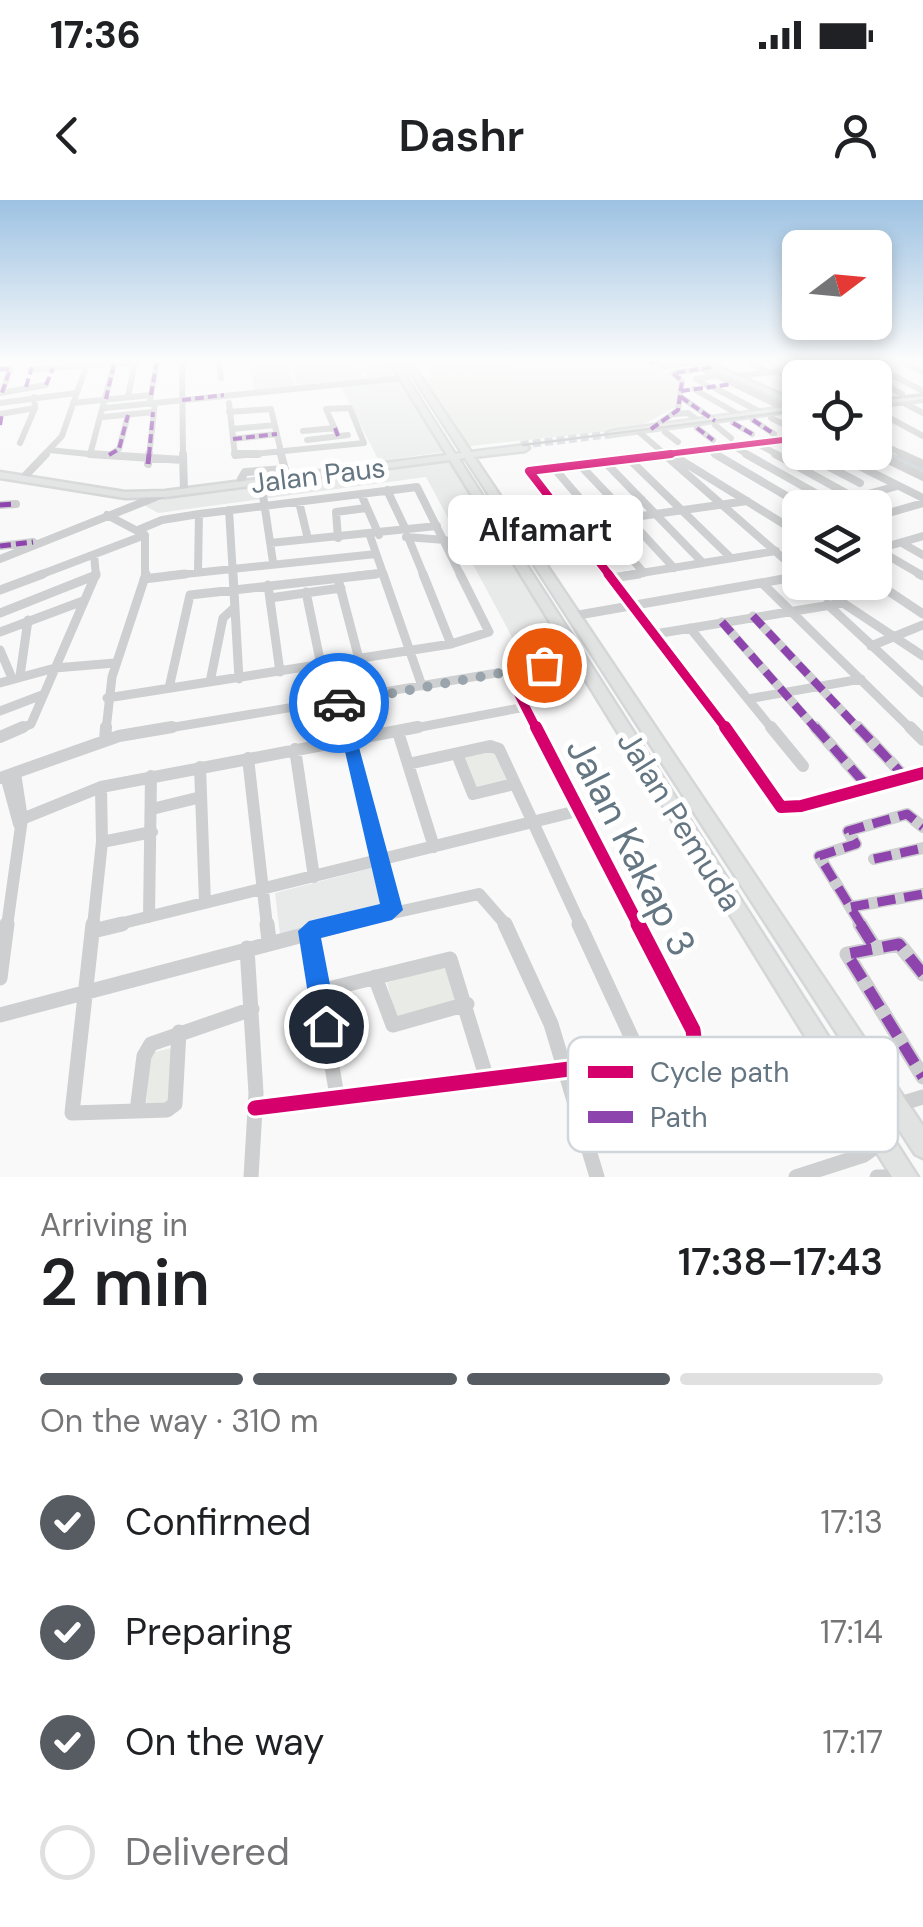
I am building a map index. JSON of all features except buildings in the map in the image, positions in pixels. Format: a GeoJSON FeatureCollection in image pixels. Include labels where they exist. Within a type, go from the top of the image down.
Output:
{"type":"FeatureCollection","features":[{"type":"Feature","properties":{"kind":"main road","name":"Jalan Pemuda"},"geometry":{"type":"LineString","coordinates":[[421,407],[451,456],[573,616],[851,1037]]}},
{"type":"Feature","properties":{"kind":"main road","name":"Jalan Pemuda"},"geometry":{"type":"LineString","coordinates":[[435,407],[580,659],[816,1037]]}},
{"type":"Feature","properties":{"kind":"main road"},"geometry":{"type":"LineString","coordinates":[[614,436],[782,414]]}},
{"type":"Feature","properties":{"kind":"main road"},"geometry":{"type":"LineString","coordinates":[[715,423],[747,418]]}},
{"type":"Feature","properties":{"kind":"main road"},"geometry":{"type":"LineString","coordinates":[[644,431],[666,432],[699,425]]}},
{"type":"Feature","properties":{"kind":"main road"},"geometry":{"type":"LineString","coordinates":[[451,456],[523,446]]}},
{"type":"Feature","properties":{"kind":"main road","name":"Jalan Paus"},"geometry":{"type":"LineString","coordinates":[[184,489],[285,471],[451,456]]}},
{"type":"Feature","properties":{"kind":"main road","name":"Jalan Paus"},"geometry":{"type":"LineString","coordinates":[[184,489],[451,456]]}},
{"type":"Feature","properties":{"kind":"main road"},"geometry":{"type":"LineString","coordinates":[[0,473],[122,490],[184,489]]}},
{"type":"Feature","properties":{"kind":"main road"},"geometry":{"type":"LineString","coordinates":[[27,474],[135,495],[184,489]]}},
{"type":"Feature","properties":{"kind":"main road","name":"Jalan Pemuda"},"geometry":{"type":"LineString","coordinates":[[898,1108],[923,1146]]}},
{"type":"Feature","properties":{"kind":"main road","name":"Jalan Pemuda"},"geometry":{"type":"LineString","coordinates":[[889,1152],[906,1177]]}},
{"type":"Feature","properties":{"kind":"street"},"geometry":{"type":"LineString","coordinates":[[27,474],[62,436],[72,407]]}},
{"type":"Feature","properties":{"kind":"street"},"geometry":{"type":"LineString","coordinates":[[91,451],[105,407]]}},
{"type":"Feature","properties":{"kind":"street"},"geometry":{"type":"LineString","coordinates":[[103,417],[128,414],[144,407]]}},
{"type":"Feature","properties":{"kind":"street"},"geometry":{"type":"LineString","coordinates":[[148,464],[152,407]]}},
{"type":"Feature","properties":{"kind":"street"},"geometry":{"type":"LineString","coordinates":[[182,407],[184,489]]}},
{"type":"Feature","properties":{"kind":"street"},"geometry":{"type":"LineString","coordinates":[[229,407],[236,456],[258,450],[282,452],[366,442],[350,408],[326,409],[337,432]]}},
{"type":"Feature","properties":{"kind":"street"},"geometry":{"type":"LineString","coordinates":[[254,407],[271,409],[285,471]]}},
{"type":"Feature","properties":{"kind":"street"},"geometry":{"type":"LineString","coordinates":[[675,414],[678,407]]}},
{"type":"Feature","properties":{"kind":"street"},"geometry":{"type":"LineString","coordinates":[[696,407],[731,442],[811,490]]}},
{"type":"Feature","properties":{"kind":"street"},"geometry":{"type":"LineString","coordinates":[[726,407],[782,441]]}},
{"type":"Feature","properties":{"kind":"street"},"geometry":{"type":"LineString","coordinates":[[750,407],[782,423]]}},
{"type":"Feature","properties":{"kind":"street"},"geometry":{"type":"LineString","coordinates":[[0,425],[1,414],[36,408]]}},
{"type":"Feature","properties":{"kind":"street"},"geometry":{"type":"LineString","coordinates":[[20,443],[36,408]]}},
{"type":"Feature","properties":{"kind":"street"},"geometry":{"type":"LineString","coordinates":[[713,440],[688,413],[675,414],[644,431],[782,557]]}},
{"type":"Feature","properties":{"kind":"street"},"geometry":{"type":"LineString","coordinates":[[109,455],[120,448],[128,414]]}},
{"type":"Feature","properties":{"kind":"street"},"geometry":{"type":"LineString","coordinates":[[892,416],[923,436]]}},
{"type":"Feature","properties":{"kind":"street"},"geometry":{"type":"LineString","coordinates":[[321,420],[331,418]]}},
{"type":"Feature","properties":{"kind":"street"},"geometry":{"type":"LineString","coordinates":[[299,422],[309,449]]}},
{"type":"Feature","properties":{"kind":"street"},"geometry":{"type":"LineString","coordinates":[[734,423],[752,434]]}},
{"type":"Feature","properties":{"kind":"street"},"geometry":{"type":"LineString","coordinates":[[232,430],[275,424]]}},
{"type":"Feature","properties":{"kind":"street"},"geometry":{"type":"LineString","coordinates":[[303,431],[348,435]]}},
{"type":"Feature","properties":{"kind":"street"},"geometry":{"type":"LineString","coordinates":[[307,440],[337,432]]}},
{"type":"Feature","properties":{"kind":"street"},"geometry":{"type":"LineString","coordinates":[[666,432],[678,442]]}},
{"type":"Feature","properties":{"kind":"street"},"geometry":{"type":"LineString","coordinates":[[233,439],[277,434]]}},
{"type":"Feature","properties":{"kind":"street"},"geometry":{"type":"LineString","coordinates":[[782,437],[530,470],[786,809],[923,773]]}},
{"type":"Feature","properties":{"kind":"street"},"geometry":{"type":"LineString","coordinates":[[756,443],[841,490]]}},
{"type":"Feature","properties":{"kind":"street"},"geometry":{"type":"LineString","coordinates":[[706,448],[782,493]]}},
{"type":"Feature","properties":{"kind":"street"},"geometry":{"type":"LineString","coordinates":[[892,449],[923,464]]}},
{"type":"Feature","properties":{"kind":"street"},"geometry":{"type":"LineString","coordinates":[[49,450],[91,451],[148,464],[182,460]]}},
{"type":"Feature","properties":{"kind":"street"},"geometry":{"type":"LineString","coordinates":[[667,454],[699,468],[782,523]]}},
{"type":"Feature","properties":{"kind":"street"},"geometry":{"type":"LineString","coordinates":[[628,458],[731,558]]}},
{"type":"Feature","properties":{"kind":"street"},"geometry":{"type":"LineString","coordinates":[[604,461],[703,563]]}},
{"type":"Feature","properties":{"kind":"street"},"geometry":{"type":"LineString","coordinates":[[892,462],[923,477]]}},
{"type":"Feature","properties":{"kind":"street"},"geometry":{"type":"LineString","coordinates":[[579,464],[616,503]]}},
{"type":"Feature","properties":{"kind":"street"},"geometry":{"type":"LineString","coordinates":[[553,467],[644,573]]}},
{"type":"Feature","properties":{"kind":"street"},"geometry":{"type":"LineString","coordinates":[[836,470],[860,482]]}},
{"type":"Feature","properties":{"kind":"street"},"geometry":{"type":"LineString","coordinates":[[866,470],[923,501]]}},
{"type":"Feature","properties":{"kind":"street"},"geometry":{"type":"LineString","coordinates":[[838,488],[879,477]]}},
{"type":"Feature","properties":{"kind":"street"},"geometry":{"type":"LineString","coordinates":[[261,482],[273,562]]}},
{"type":"Feature","properties":{"kind":"street"},"geometry":{"type":"LineString","coordinates":[[883,490],[897,486]]}},
{"type":"Feature","properties":{"kind":"street"},"geometry":{"type":"LineString","coordinates":[[0,590],[94,555],[162,520],[417,487],[488,629],[483,638],[452,644],[107,698]]}},
{"type":"Feature","properties":{"kind":"street"},"geometry":{"type":"LineString","coordinates":[[388,490],[452,644]]}},
{"type":"Feature","properties":{"kind":"street"},"geometry":{"type":"LineString","coordinates":[[118,509],[165,494]]}},
{"type":"Feature","properties":{"kind":"street"},"geometry":{"type":"LineString","coordinates":[[360,494],[381,573],[422,686]]}},
{"type":"Feature","properties":{"kind":"street"},"geometry":{"type":"LineString","coordinates":[[0,558],[107,515],[135,495]]}},
{"type":"Feature","properties":{"kind":"street"},"geometry":{"type":"LineString","coordinates":[[560,511],[642,500]]}},
{"type":"Feature","properties":{"kind":"street"},"geometry":{"type":"LineString","coordinates":[[600,522],[748,501]]}},
{"type":"Feature","properties":{"kind":"street"},"geometry":{"type":"LineString","coordinates":[[892,511],[923,501]]}},
{"type":"Feature","properties":{"kind":"street"},"geometry":{"type":"LineString","coordinates":[[299,502],[308,540]]}},
{"type":"Feature","properties":{"kind":"street"},"geometry":{"type":"LineString","coordinates":[[0,505],[16,504]]}},
{"type":"Feature","properties":{"kind":"street"},"geometry":{"type":"LineString","coordinates":[[338,538],[336,512],[366,508]]}},
{"type":"Feature","properties":{"kind":"street"},"geometry":{"type":"LineString","coordinates":[[229,510],[239,679]]}},
{"type":"Feature","properties":{"kind":"street"},"geometry":{"type":"LineString","coordinates":[[198,572],[199,514]]}},
{"type":"Feature","properties":{"kind":"street"},"geometry":{"type":"LineString","coordinates":[[105,741],[109,720],[107,698],[115,664],[150,557],[142,532],[107,515]]}},
{"type":"Feature","properties":{"kind":"street"},"geometry":{"type":"LineString","coordinates":[[628,518],[674,568]]}},
{"type":"Feature","properties":{"kind":"street"},"geometry":{"type":"LineString","coordinates":[[407,534],[437,526]]}},
{"type":"Feature","properties":{"kind":"street"},"geometry":{"type":"LineString","coordinates":[[270,544],[372,534],[445,540]]}},
{"type":"Feature","properties":{"kind":"street"},"geometry":{"type":"LineString","coordinates":[[892,545],[923,536]]}},
{"type":"Feature","properties":{"kind":"street"},"geometry":{"type":"LineString","coordinates":[[0,546],[34,542]]}},
{"type":"Feature","properties":{"kind":"street"},"geometry":{"type":"LineString","coordinates":[[902,543],[923,555]]}},
{"type":"Feature","properties":{"kind":"street"},"geometry":{"type":"LineString","coordinates":[[612,578],[776,551]]}},
{"type":"Feature","properties":{"kind":"street"},"geometry":{"type":"LineString","coordinates":[[144,579],[273,562],[376,554]]}},
{"type":"Feature","properties":{"kind":"street"},"geometry":{"type":"LineString","coordinates":[[0,737],[31,724],[96,574],[94,555]]}},
{"type":"Feature","properties":{"kind":"street"},"geometry":{"type":"LineString","coordinates":[[892,558],[923,576]]}},
{"type":"Feature","properties":{"kind":"street"},"geometry":{"type":"LineString","coordinates":[[270,598],[381,573]]}},
{"type":"Feature","properties":{"kind":"street"},"geometry":{"type":"LineString","coordinates":[[0,612],[96,574]]}},
{"type":"Feature","properties":{"kind":"street"},"geometry":{"type":"LineString","coordinates":[[573,616],[782,579]]}},
{"type":"Feature","properties":{"kind":"street"},"geometry":{"type":"LineString","coordinates":[[168,688],[189,597],[268,585],[339,583]]}},
{"type":"Feature","properties":{"kind":"street"},"geometry":{"type":"LineString","coordinates":[[339,583],[359,659]]}},
{"type":"Feature","properties":{"kind":"street"},"geometry":{"type":"LineString","coordinates":[[762,583],[921,736]]}},
{"type":"Feature","properties":{"kind":"street"},"geometry":{"type":"LineString","coordinates":[[268,585],[280,672]]}},
{"type":"Feature","properties":{"kind":"street"},"geometry":{"type":"LineString","coordinates":[[306,592],[321,665]]}},
{"type":"Feature","properties":{"kind":"street"},"geometry":{"type":"LineString","coordinates":[[892,594],[923,614]]}},
{"type":"Feature","properties":{"kind":"street"},"geometry":{"type":"LineString","coordinates":[[0,632],[84,600]]}},
{"type":"Feature","properties":{"kind":"street"},"geometry":{"type":"LineString","coordinates":[[655,634],[826,604],[849,604],[923,656]]}},
{"type":"Feature","properties":{"kind":"street"},"geometry":{"type":"LineString","coordinates":[[826,604],[923,693]]}},
{"type":"Feature","properties":{"kind":"street"},"geometry":{"type":"LineString","coordinates":[[210,682],[223,618],[234,608]]}},
{"type":"Feature","properties":{"kind":"street"},"geometry":{"type":"LineString","coordinates":[[753,616],[905,777]]}},
{"type":"Feature","properties":{"kind":"street"},"geometry":{"type":"LineString","coordinates":[[16,677],[28,620]]}},
{"type":"Feature","properties":{"kind":"street"},"geometry":{"type":"LineString","coordinates":[[722,622],[867,786]]}},
{"type":"Feature","properties":{"kind":"street"},"geometry":{"type":"LineString","coordinates":[[871,646],[923,626]]}},
{"type":"Feature","properties":{"kind":"street"},"geometry":{"type":"LineString","coordinates":[[690,628],[804,766]]}},
{"type":"Feature","properties":{"kind":"street"},"geometry":{"type":"LineString","coordinates":[[0,650],[16,677]]}},
{"type":"Feature","properties":{"kind":"street"},"geometry":{"type":"LineString","coordinates":[[0,978],[7,888],[21,822],[7,776],[119,736],[580,659]]}},
{"type":"Feature","properties":{"kind":"street"},"geometry":{"type":"LineString","coordinates":[[0,683],[56,668],[115,664]]}},
{"type":"Feature","properties":{"kind":"street","name":"Jalan Kakap 3"},"geometry":{"type":"LineString","coordinates":[[507,671],[693,1037]]}},
{"type":"Feature","properties":{"kind":"street"},"geometry":{"type":"LineString","coordinates":[[748,699],[861,679]]}},
{"type":"Feature","properties":{"kind":"street"},"geometry":{"type":"LineString","coordinates":[[0,711],[42,695]]}},
{"type":"Feature","properties":{"kind":"street"},"geometry":{"type":"LineString","coordinates":[[338,700],[392,910]]}},
{"type":"Feature","properties":{"kind":"street"},"geometry":{"type":"LineString","coordinates":[[21,822],[101,787],[526,707]]}},
{"type":"Feature","properties":{"kind":"street"},"geometry":{"type":"LineString","coordinates":[[109,720],[119,736]]}},
{"type":"Feature","properties":{"kind":"street"},"geometry":{"type":"LineString","coordinates":[[398,732],[434,847]]}},
{"type":"Feature","properties":{"kind":"street"},"geometry":{"type":"LineString","coordinates":[[408,764],[495,746],[631,1037]]}},
{"type":"Feature","properties":{"kind":"street"},"geometry":{"type":"LineString","coordinates":[[296,749],[314,877]]}},
{"type":"Feature","properties":{"kind":"street"},"geometry":{"type":"LineString","coordinates":[[456,754],[473,794],[514,784]]}},
{"type":"Feature","properties":{"kind":"street"},"geometry":{"type":"LineString","coordinates":[[248,758],[269,941]]}},
{"type":"Feature","properties":{"kind":"street"},"geometry":{"type":"LineString","coordinates":[[200,767],[205,903]]}},
{"type":"Feature","properties":{"kind":"street"},"geometry":{"type":"LineString","coordinates":[[149,917],[151,776]]}},
{"type":"Feature","properties":{"kind":"street"},"geometry":{"type":"LineString","coordinates":[[101,787],[102,842],[70,1110],[76,1116],[167,1110],[175,1104],[179,1032]]}},
{"type":"Feature","properties":{"kind":"street"},"geometry":{"type":"LineString","coordinates":[[152,809],[201,798]]}},
{"type":"Feature","properties":{"kind":"street"},"geometry":{"type":"LineString","coordinates":[[93,931],[578,811]]}},
{"type":"Feature","properties":{"kind":"street"},"geometry":{"type":"LineString","coordinates":[[874,948],[820,855],[856,844],[848,831],[907,814],[923,828]]}},
{"type":"Feature","properties":{"kind":"street"},"geometry":{"type":"LineString","coordinates":[[102,842],[152,832]]}},
{"type":"Feature","properties":{"kind":"street"},"geometry":{"type":"LineString","coordinates":[[874,859],[923,848]]}},
{"type":"Feature","properties":{"kind":"street"},"geometry":{"type":"LineString","coordinates":[[0,1015],[269,941],[463,894],[479,894],[493,902],[518,944],[568,1066],[255,1108]]}},
{"type":"Feature","properties":{"kind":"street"},"geometry":{"type":"LineString","coordinates":[[851,907],[923,894]]}},
{"type":"Feature","properties":{"kind":"street"},"geometry":{"type":"LineString","coordinates":[[309,931],[337,1096]]}},
{"type":"Feature","properties":{"kind":"street"},"geometry":{"type":"LineString","coordinates":[[898,1037],[847,957],[898,944],[923,974]]}},
{"type":"Feature","properties":{"kind":"street"},"geometry":{"type":"LineString","coordinates":[[247,948],[255,1108],[251,1177]]}},
{"type":"Feature","properties":{"kind":"street"},"geometry":{"type":"LineString","coordinates":[[320,991],[447,958],[456,965],[486,1076]]}},
{"type":"Feature","properties":{"kind":"street"},"geometry":{"type":"LineString","coordinates":[[375,977],[393,1025],[467,1004]]}},
{"type":"Feature","properties":{"kind":"street"},"geometry":{"type":"LineString","coordinates":[[138,1110],[147,1050],[179,1032],[252,1009]]}},
{"type":"Feature","properties":{"kind":"street"},"geometry":{"type":"LineString","coordinates":[[898,1038],[923,1077]]}},
{"type":"Feature","properties":{"kind":"street"},"geometry":{"type":"LineString","coordinates":[[898,1104],[923,1097]]}},
{"type":"Feature","properties":{"kind":"street"},"geometry":{"type":"LineString","coordinates":[[590,1152],[597,1177]]}},
{"type":"Feature","properties":{"kind":"street"},"geometry":{"type":"LineString","coordinates":[[796,1177],[811,1166],[870,1152]]}},
{"type":"Feature","properties":{"kind":"street"},"geometry":{"type":"LineString","coordinates":[[877,1177],[898,1177]]}},
{"type":"Feature","properties":{"kind":"shaded area"},"geometry":{"type":"Polygon","coordinates":[[[351,407],[416,407],[443,452],[379,461],[351,407]]]}},
{"type":"Feature","properties":{"kind":"shaded area"},"geometry":{"type":"Polygon","coordinates":[[[435,407],[676,407],[637,428],[461,447],[435,407]]]}},
{"type":"Feature","properties":{"kind":"shaded area"},"geometry":{"type":"Polygon","coordinates":[[[452,460],[573,656],[527,665],[426,477],[158,513],[144,505],[181,494],[452,460]]]}},
{"type":"Feature","properties":{"kind":"shaded area"},"geometry":{"type":"Polygon","coordinates":[[[492,748],[508,783],[475,791],[460,755],[492,748]]]}},
{"type":"Feature","properties":{"kind":"shaded area"},"geometry":{"type":"Polygon","coordinates":[[[372,868],[381,908],[280,934],[275,893],[372,868]]]}},
{"type":"Feature","properties":{"kind":"shaded area"},"geometry":{"type":"Polygon","coordinates":[[[447,964],[459,1000],[397,1021],[387,983],[447,964]]]}},
{"type":"Feature","properties":{"kind":"shaded area"},"geometry":{"type":"Polygon","coordinates":[[[175,1047],[172,1103],[146,1104],[151,1053],[175,1047]]]}},
{"type":"Feature","properties":{"kind":"waterway"},"geometry":{"type":"LineString","coordinates":[[892,456],[923,470]]}},
{"type":"Feature","properties":{"kind":"tunnel"},"geometry":{"type":"LineString","coordinates":[[521,445],[612,434]]}},
{"type":"Feature","properties":{"kind":"tram line"},"geometry":{"type":"LineString","coordinates":[[523,445],[782,412]]}},
{"type":"Feature","properties":{"kind":"marked path"},"geometry":{"type":"LineString","coordinates":[[651,429],[678,407]]}},
{"type":"Feature","properties":{"kind":"marked path"},"geometry":{"type":"LineString","coordinates":[[695,407],[715,421]]}},
{"type":"Feature","properties":{"kind":"marked path"},"geometry":{"type":"LineString","coordinates":[[148,464],[153,412]]}},
{"type":"Feature","properties":{"kind":"marked path"},"geometry":{"type":"LineString","coordinates":[[0,425],[2,413]]}},
{"type":"Feature","properties":{"kind":"marked path"},"geometry":{"type":"LineString","coordinates":[[109,455],[119,449],[128,415]]}},
{"type":"Feature","properties":{"kind":"marked path"},"geometry":{"type":"LineString","coordinates":[[753,420],[774,434]]}},
{"type":"Feature","properties":{"kind":"marked path"},"geometry":{"type":"LineString","coordinates":[[733,423],[752,434]]}},
{"type":"Feature","properties":{"kind":"marked path"},"geometry":{"type":"LineString","coordinates":[[335,428],[338,436]]}},
{"type":"Feature","properties":{"kind":"marked path"},"geometry":{"type":"LineString","coordinates":[[697,428],[713,440]]}},
{"type":"Feature","properties":{"kind":"marked path"},"geometry":{"type":"LineString","coordinates":[[233,439],[277,434]]}},
{"type":"Feature","properties":{"kind":"marked path"},"geometry":{"type":"LineString","coordinates":[[0,505],[16,504]]}},
{"type":"Feature","properties":{"kind":"marked path"},"geometry":{"type":"LineString","coordinates":[[0,546],[33,542]]}},
{"type":"Feature","properties":{"kind":"marked path"},"geometry":{"type":"LineString","coordinates":[[753,616],[905,777]]}},
{"type":"Feature","properties":{"kind":"marked path"},"geometry":{"type":"LineString","coordinates":[[722,622],[867,786]]}},
{"type":"Feature","properties":{"kind":"marked path"},"geometry":{"type":"LineString","coordinates":[[875,948],[819,856],[856,844],[848,831],[907,814],[923,827]]}},
{"type":"Feature","properties":{"kind":"marked path"},"geometry":{"type":"LineString","coordinates":[[874,859],[923,848]]}},
{"type":"Feature","properties":{"kind":"marked path"},"geometry":{"type":"LineString","coordinates":[[851,907],[923,894]]}},
{"type":"Feature","properties":{"kind":"marked path"},"geometry":{"type":"LineString","coordinates":[[923,974],[899,944],[847,954],[923,1077]]}},
{"type":"Feature","properties":{"kind":"cycle path"},"geometry":{"type":"LineString","coordinates":[[782,440],[529,471],[714,711],[781,807],[801,806],[923,773]]}},
{"type":"Feature","properties":{"kind":"cycle path"},"geometry":{"type":"LineString","coordinates":[[507,671],[694,1037]]}},
{"type":"Feature","properties":{"kind":"cycle path"},"geometry":{"type":"LineString","coordinates":[[255,1108],[568,1069]]}},
{"type":"Feature","properties":{"kind":"way so far"},"geometry":{"type":"LineString","coordinates":[[339,703],[338,700],[544,665]]}},
{"type":"Feature","properties":{"kind":"place","name":"Alfamart"},"geometry":{"type":"Point","coordinates":[544,665]}},
{"type":"Feature","properties":{"kind":"route"},"geometry":{"type":"LineString","coordinates":[[326,1026],[309,931],[392,910],[339,703]]}}]}
